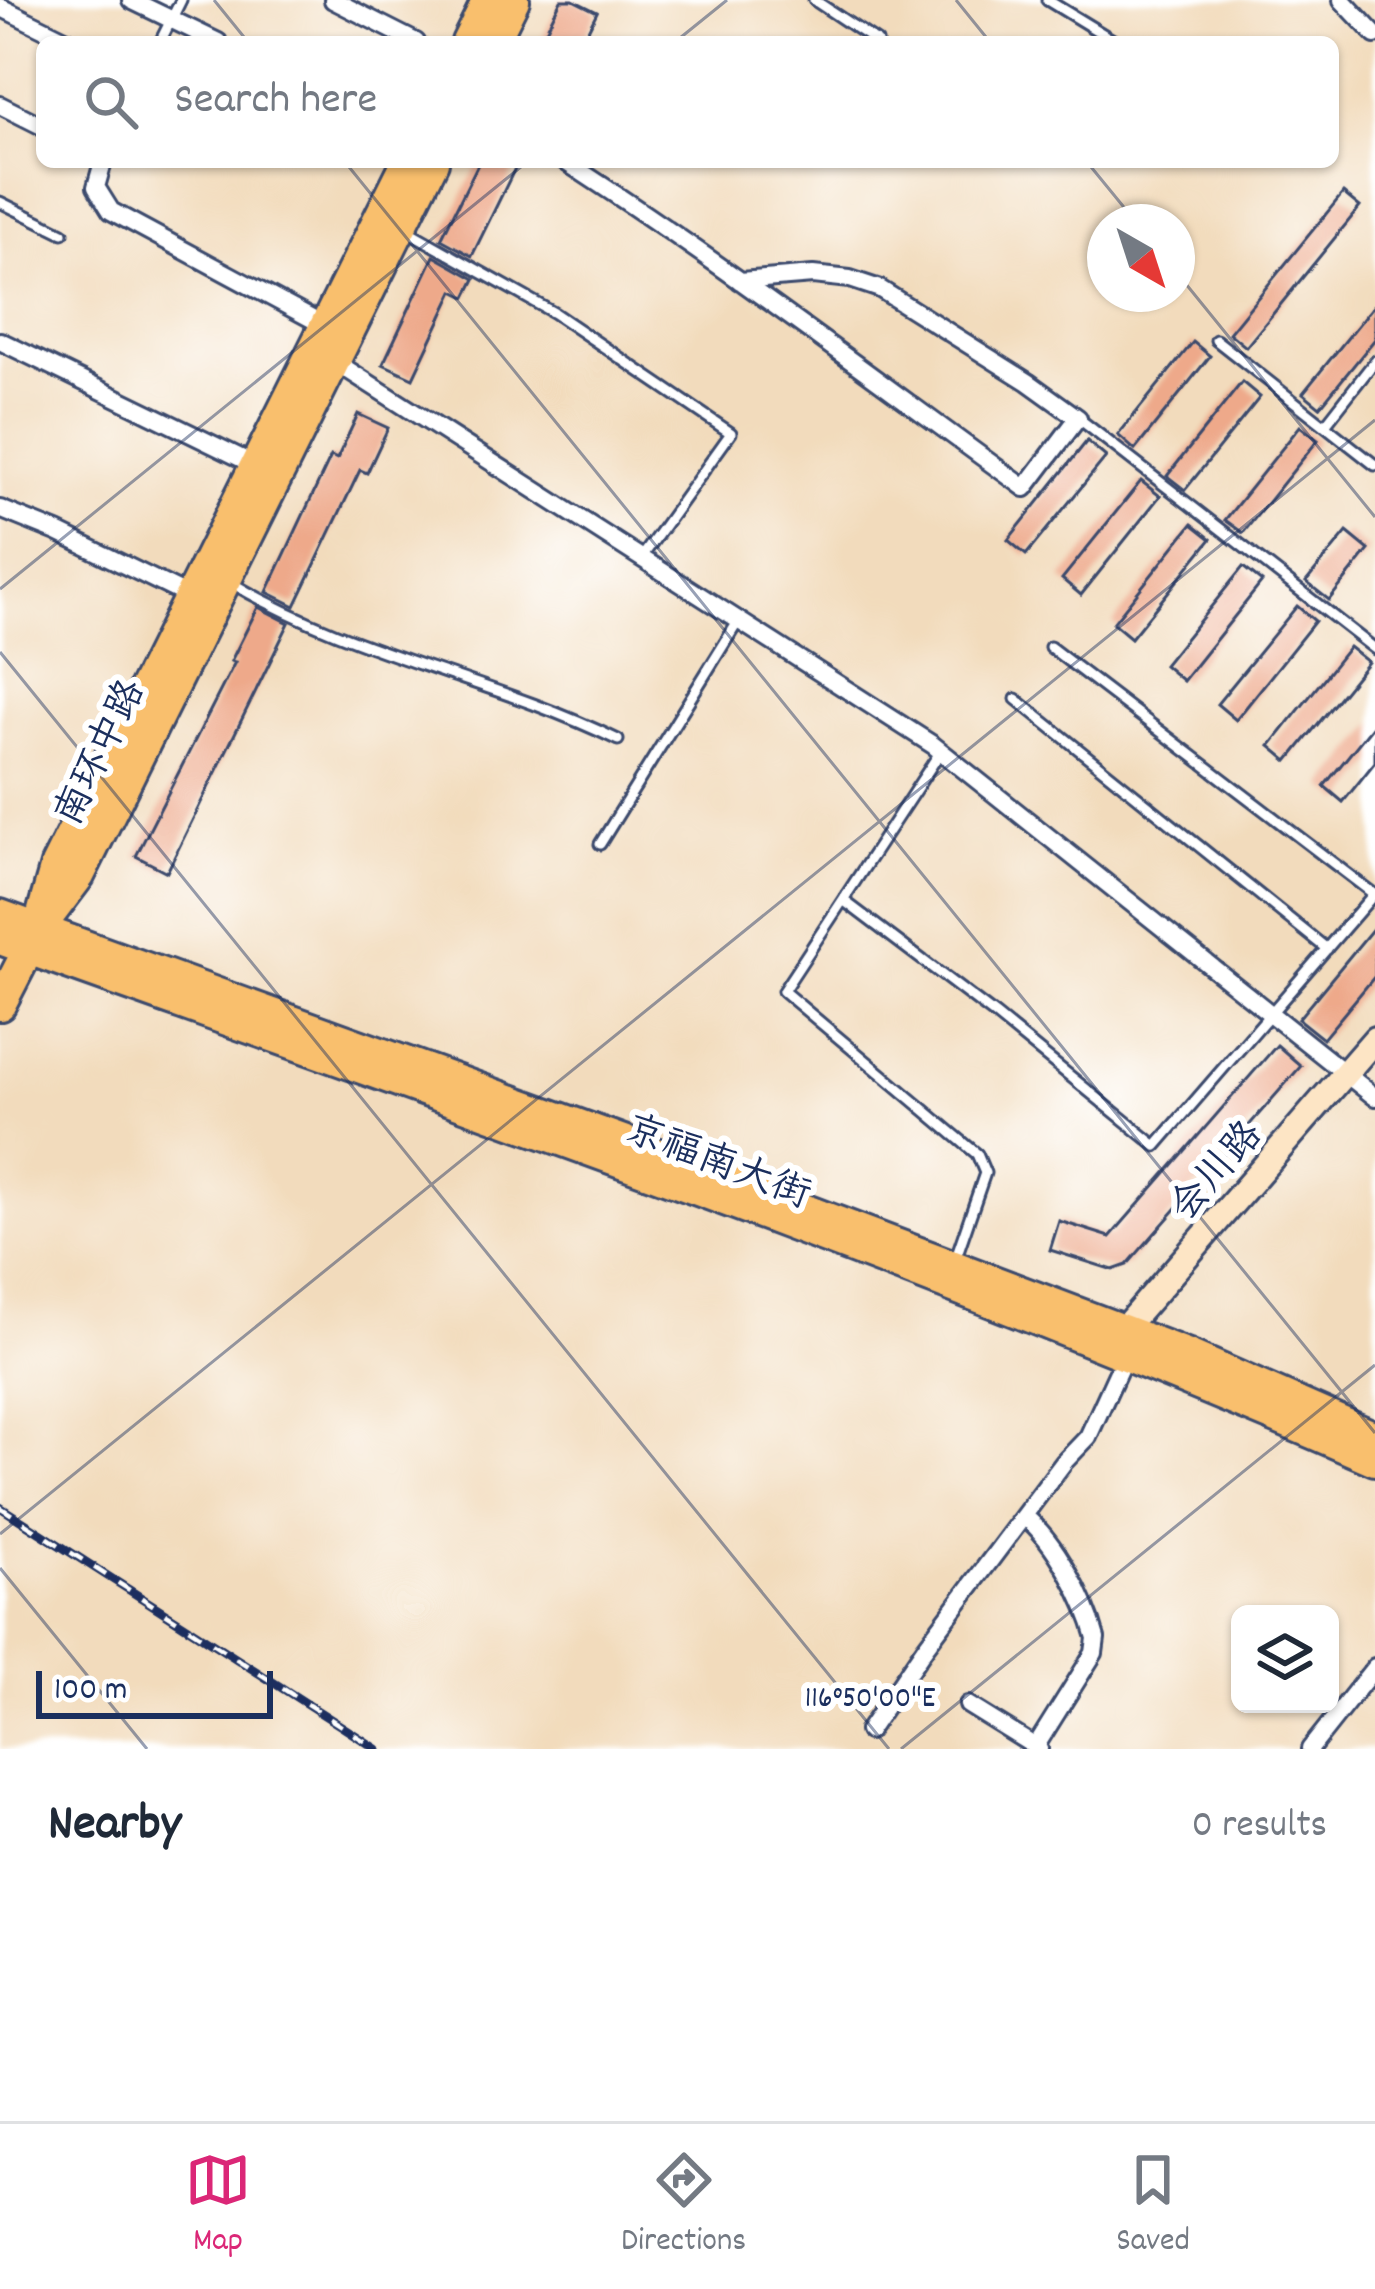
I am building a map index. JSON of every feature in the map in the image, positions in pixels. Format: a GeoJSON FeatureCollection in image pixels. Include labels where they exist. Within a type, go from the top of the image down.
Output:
{"type":"FeatureCollection","features":[{"type":"Feature","properties":{"kind":"highway"},"geometry":{"type":"LineString","coordinates":[[470,36],[488,0]]}},
{"type":"Feature","properties":{"kind":"highway"},"geometry":{"type":"LineString","coordinates":[[496,36],[514,0]]}},
{"type":"Feature","properties":{"kind":"highway","name":"南环中路"},"geometry":{"type":"LineString","coordinates":[[22,939],[404,168]]}},
{"type":"Feature","properties":{"kind":"highway","name":"南环中路"},"geometry":{"type":"LineString","coordinates":[[22,939],[79,876],[430,168]]}},
{"type":"Feature","properties":{"kind":"highway"},"geometry":{"type":"LineString","coordinates":[[0,915],[22,939],[0,1005]]}},
{"type":"Feature","properties":{"kind":"highway","name":"京福南大街"},"geometry":{"type":"LineString","coordinates":[[22,939],[953,1266],[1375,1460]]}},
{"type":"Feature","properties":{"kind":"highway","name":"京福南大街"},"geometry":{"type":"LineString","coordinates":[[22,939],[1375,1437]]}},
{"type":"Feature","properties":{"kind":"street"},"geometry":{"type":"LineString","coordinates":[[131,0],[205,36]]}},
{"type":"Feature","properties":{"kind":"street"},"geometry":{"type":"LineString","coordinates":[[333,0],[404,36]]}},
{"type":"Feature","properties":{"kind":"street"},"geometry":{"type":"LineString","coordinates":[[1342,0],[1375,35]]}},
{"type":"Feature","properties":{"kind":"street"},"geometry":{"type":"LineString","coordinates":[[0,7],[59,36]]}},
{"type":"Feature","properties":{"kind":"street"},"geometry":{"type":"LineString","coordinates":[[0,105],[36,123]]}},
{"type":"Feature","properties":{"kind":"street"},"geometry":{"type":"LineString","coordinates":[[101,168],[96,188],[111,211],[325,326]]}},
{"type":"Feature","properties":{"kind":"street"},"geometry":{"type":"LineString","coordinates":[[575,168],[675,232],[740,281],[1025,488],[1078,418],[880,289],[850,279],[813,275],[740,281]]}},
{"type":"Feature","properties":{"kind":"street"},"geometry":{"type":"LineString","coordinates":[[0,340],[255,465]]}},
{"type":"Feature","properties":{"kind":"street"},"geometry":{"type":"LineString","coordinates":[[334,361],[941,751],[1375,1097]]}},
{"type":"Feature","properties":{"kind":"street"},"geometry":{"type":"LineString","coordinates":[[0,509],[190,597]]}},
{"type":"Feature","properties":{"kind":"street","name":"会川路"},"geometry":{"type":"LineString","coordinates":[[1118,1344],[1375,1039]]}},
{"type":"Feature","properties":{"kind":"street"},"geometry":{"type":"LineString","coordinates":[[868,1731],[1088,1436],[1118,1344]]}},
{"type":"Feature","properties":{"kind":"street"},"geometry":{"type":"LineString","coordinates":[[968,1706],[1036,1748],[1094,1653],[1092,1622],[1057,1550],[1024,1516]]}},
{"type":"Feature","properties":{"kind":"street"},"geometry":{"type":"LineString","coordinates":[[1310,1749],[1375,1667]]}},
{"type":"Feature","properties":{"kind":"lane"},"geometry":{"type":"LineString","coordinates":[[163,36],[181,0]]}},
{"type":"Feature","properties":{"kind":"lane"},"geometry":{"type":"LineString","coordinates":[[814,0],[869,36]]}},
{"type":"Feature","properties":{"kind":"lane"},"geometry":{"type":"LineString","coordinates":[[1047,0],[1106,36]]}},
{"type":"Feature","properties":{"kind":"lane"},"geometry":{"type":"LineString","coordinates":[[0,202],[63,232]]}},
{"type":"Feature","properties":{"kind":"lane"},"geometry":{"type":"LineString","coordinates":[[400,227],[554,313],[731,433],[642,557]]}},
{"type":"Feature","properties":{"kind":"lane"},"geometry":{"type":"LineString","coordinates":[[1216,340],[1375,465]]}},
{"type":"Feature","properties":{"kind":"lane"},"geometry":{"type":"LineString","coordinates":[[1324,425],[1375,361]]}},
{"type":"Feature","properties":{"kind":"lane"},"geometry":{"type":"LineString","coordinates":[[1078,418],[1375,649]]}},
{"type":"Feature","properties":{"kind":"lane"},"geometry":{"type":"LineString","coordinates":[[226,580],[305,622],[412,665],[566,714],[618,740]]}},
{"type":"Feature","properties":{"kind":"lane"},"geometry":{"type":"LineString","coordinates":[[601,844],[739,620]]}},
{"type":"Feature","properties":{"kind":"lane"},"geometry":{"type":"LineString","coordinates":[[843,900],[1156,1146],[1374,895],[1049,647]]}},
{"type":"Feature","properties":{"kind":"lane"},"geometry":{"type":"LineString","coordinates":[[1016,699],[1327,949]]}},
{"type":"Feature","properties":{"kind":"lane"},"geometry":{"type":"LineString","coordinates":[[941,751],[783,991],[977,1154],[986,1174],[953,1266]]}},
{"type":"Feature","properties":{"kind":"building"},"geometry":{"type":"Polygon","coordinates":[[[561,0],[573,0],[597,12],[585,36],[543,36],[561,0]]]}},
{"type":"Feature","properties":{"kind":"building"},"geometry":{"type":"Polygon","coordinates":[[[476,168],[515,168],[472,256],[441,239],[476,168]]]}},
{"type":"Feature","properties":{"kind":"building"},"geometry":{"type":"Polygon","coordinates":[[[1343,193],[1360,207],[1246,347],[1229,333],[1343,193]]]}},
{"type":"Feature","properties":{"kind":"building"},"geometry":{"type":"Polygon","coordinates":[[[434,256],[475,279],[466,297],[454,291],[413,378],[383,364],[434,256]]]}},
{"type":"Feature","properties":{"kind":"building"},"geometry":{"type":"Polygon","coordinates":[[[1375,304],[1375,339],[1320,407],[1303,393],[1375,304]]]}},
{"type":"Feature","properties":{"kind":"building"},"geometry":{"type":"Polygon","coordinates":[[[1193,342],[1210,356],[1135,450],[1118,435],[1193,342]]]}},
{"type":"Feature","properties":{"kind":"building"},"geometry":{"type":"Polygon","coordinates":[[[1242,382],[1260,397],[1185,490],[1167,476],[1242,382]]]}},
{"type":"Feature","properties":{"kind":"building"},"geometry":{"type":"Polygon","coordinates":[[[358,414],[388,428],[367,473],[360,470],[295,606],[267,592],[331,456],[337,459],[358,414]]]}},
{"type":"Feature","properties":{"kind":"building"},"geometry":{"type":"Polygon","coordinates":[[[1300,426],[1318,440],[1243,533],[1225,520],[1300,426]]]}},
{"type":"Feature","properties":{"kind":"building"},"geometry":{"type":"Polygon","coordinates":[[[1087,441],[1106,457],[1026,555],[1008,540],[1087,441]]]}},
{"type":"Feature","properties":{"kind":"building"},"geometry":{"type":"Polygon","coordinates":[[[1141,481],[1160,496],[1081,595],[1062,579],[1141,481]]]}},
{"type":"Feature","properties":{"kind":"building"},"geometry":{"type":"Polygon","coordinates":[[[1192,524],[1211,539],[1131,638],[1113,623],[1192,524]]]}},
{"type":"Feature","properties":{"kind":"building"},"geometry":{"type":"Polygon","coordinates":[[[1347,532],[1369,550],[1329,600],[1306,582],[1347,532]]]}},
{"type":"Feature","properties":{"kind":"building"},"geometry":{"type":"Polygon","coordinates":[[[1243,567],[1262,582],[1183,681],[1164,665],[1243,567]]]}},
{"type":"Feature","properties":{"kind":"building"},"geometry":{"type":"Polygon","coordinates":[[[1297,606],[1315,621],[1236,720],[1217,704],[1297,606]]]}},
{"type":"Feature","properties":{"kind":"building"},"geometry":{"type":"Polygon","coordinates":[[[258,607],[289,623],[167,872],[136,856],[258,607]]]}},
{"type":"Feature","properties":{"kind":"building"},"geometry":{"type":"Polygon","coordinates":[[[1349,647],[1368,662],[1288,761],[1270,746],[1349,647]]]}},
{"type":"Feature","properties":{"kind":"building"},"geometry":{"type":"Polygon","coordinates":[[[1375,723],[1375,762],[1343,802],[1324,786],[1375,723]]]}},
{"type":"Feature","properties":{"kind":"building"},"geometry":{"type":"Polygon","coordinates":[[[1375,926],[1375,976],[1323,1039],[1298,1019],[1375,926]]]}},
{"type":"Feature","properties":{"kind":"building"},"geometry":{"type":"Polygon","coordinates":[[[1277,1045],[1301,1066],[1127,1265],[1113,1270],[1050,1250],[1059,1221],[1110,1237],[1277,1045]]]}},
{"type":"Feature","properties":{"kind":"railway"},"geometry":{"type":"LineString","coordinates":[[0,1507],[377,1749]]}}]}
